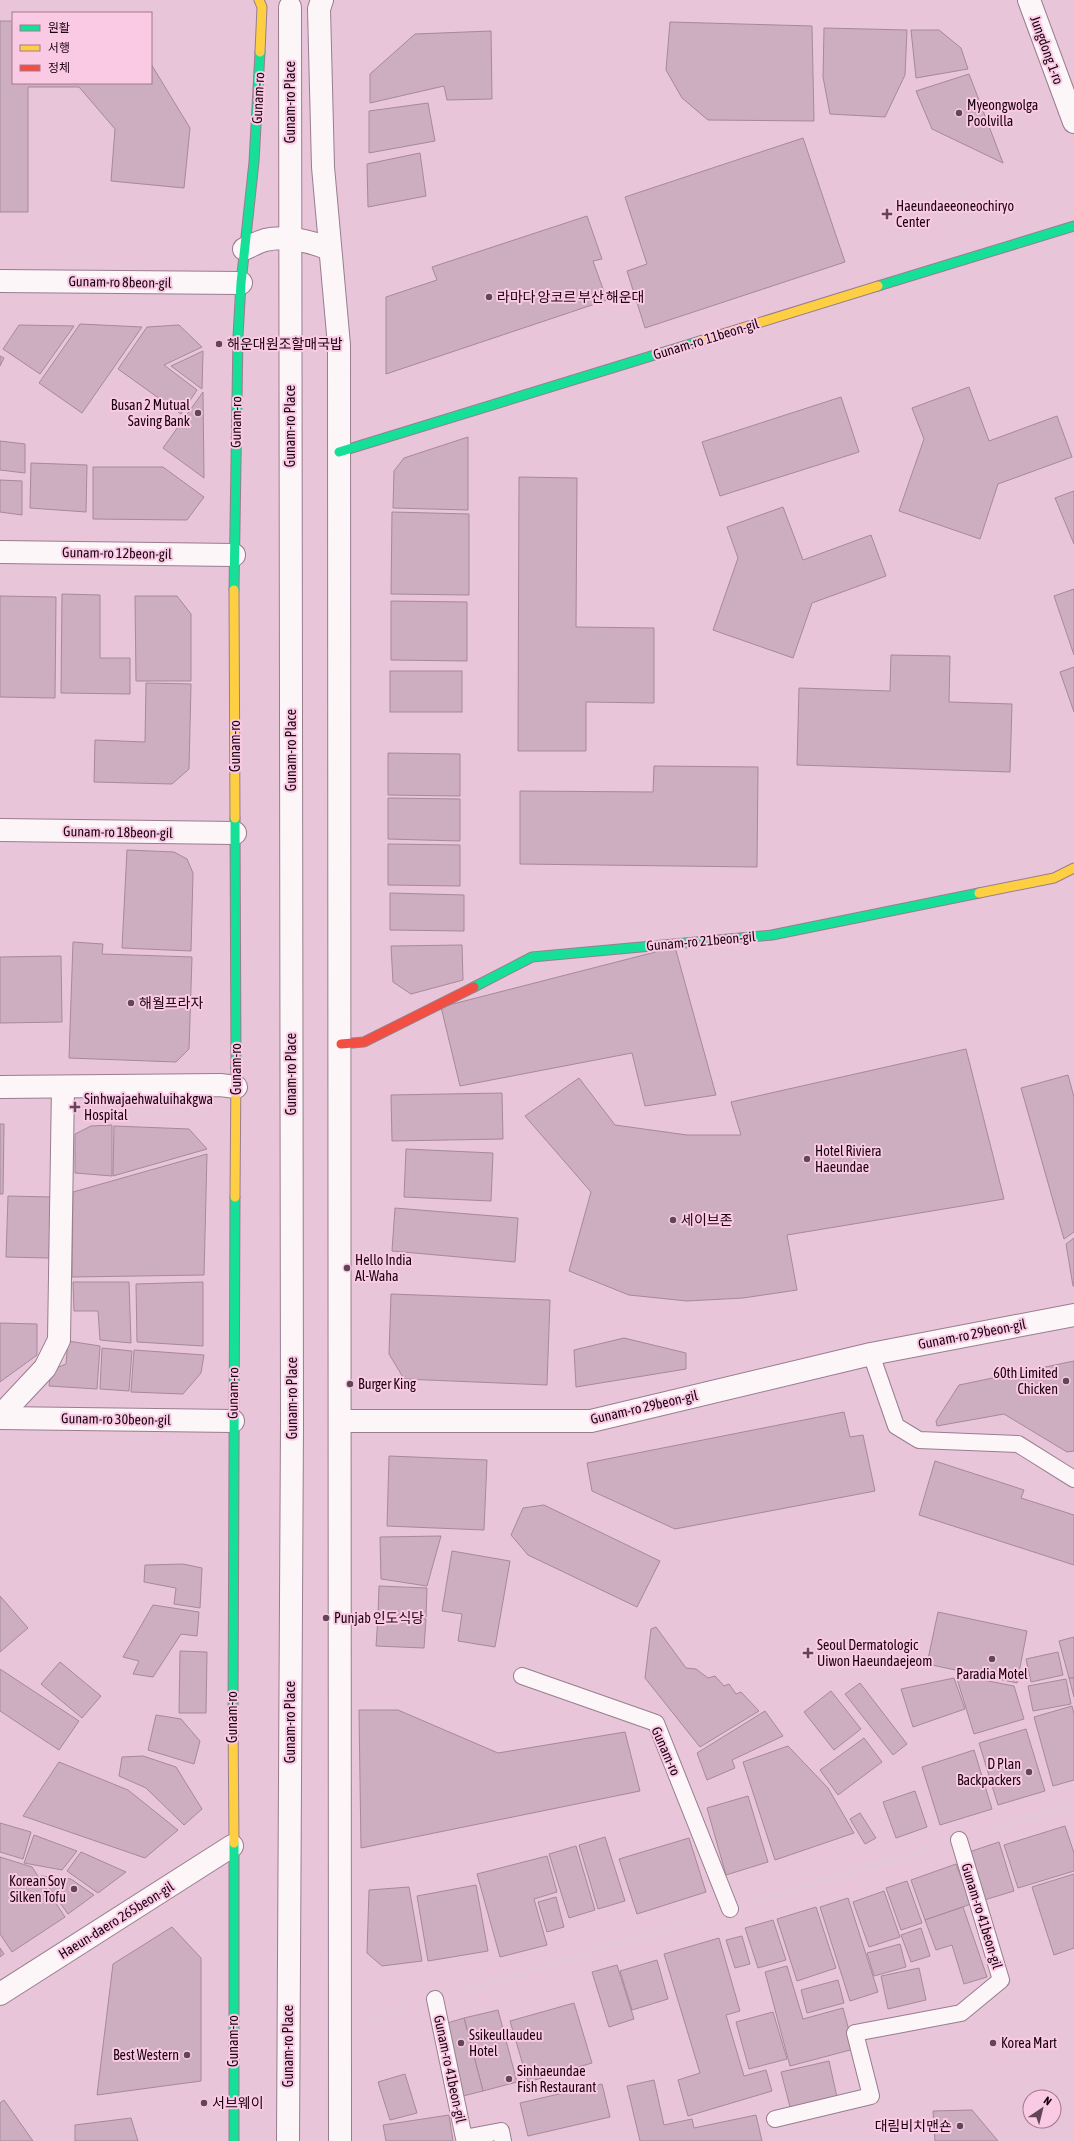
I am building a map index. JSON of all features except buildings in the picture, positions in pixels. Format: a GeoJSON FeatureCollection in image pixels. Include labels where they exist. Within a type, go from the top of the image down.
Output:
{"type":"FeatureCollection","features":[{"type":"Feature","properties":{"kind":"street","name":"Jungdong 1-ro"},"geometry":{"type":"LineString","coordinates":[[1029,0],[1074,122]]}},
{"type":"Feature","properties":{"kind":"street","name":"Gunam-ro Place"},"geometry":{"type":"LineString","coordinates":[[288,2141],[292,1431],[290,4]]}},
{"type":"Feature","properties":{"kind":"street"},"geometry":{"type":"LineString","coordinates":[[290,4],[319,9],[323,167],[329,249],[339,345],[341,1044],[340,2141]]}},
{"type":"Feature","properties":{"kind":"street","name":"Gunam-ro"},"geometry":{"type":"LineString","coordinates":[[234,2141],[232,1846],[233,1421],[236,1087],[234,555],[238,343],[244,249],[254,162],[262,7],[290,4]]}},
{"type":"Feature","properties":{"kind":"street","name":"Gunam-ro 11beon-gil"},"geometry":{"type":"LineString","coordinates":[[339,452],[1074,226]]}},
{"type":"Feature","properties":{"kind":"street"},"geometry":{"type":"LineString","coordinates":[[244,249],[265,240],[290,239],[311,241],[329,249]]}},
{"type":"Feature","properties":{"kind":"street","name":"Gunam-ro 8beon-gil"},"geometry":{"type":"LineString","coordinates":[[0,281],[241,283]]}},
{"type":"Feature","properties":{"kind":"street","name":"Gunam-ro 12beon-gil"},"geometry":{"type":"LineString","coordinates":[[0,552],[234,555]]}},
{"type":"Feature","properties":{"kind":"street","name":"Gunam-ro 18beon-gil"},"geometry":{"type":"LineString","coordinates":[[0,830],[235,833]]}},
{"type":"Feature","properties":{"kind":"street","name":"Gunam-ro 21beon-gil"},"geometry":{"type":"LineString","coordinates":[[341,1044],[364,1042],[532,957],[772,935],[1054,878],[1074,868]]}},
{"type":"Feature","properties":{"kind":"street"},"geometry":{"type":"LineString","coordinates":[[0,1087],[220,1085],[236,1087]]}},
{"type":"Feature","properties":{"kind":"street"},"geometry":{"type":"LineString","coordinates":[[0,1417],[45,1368],[59,1340],[62,1087]]}},
{"type":"Feature","properties":{"kind":"street","name":"Gunam-ro 29beon-gil"},"geometry":{"type":"LineString","coordinates":[[340,1421],[591,1421],[871,1354],[1074,1315]]}},
{"type":"Feature","properties":{"kind":"street","name":"Gunam-ro 30beon-gil"},"geometry":{"type":"LineString","coordinates":[[0,1417],[233,1421]]}},
{"type":"Feature","properties":{"kind":"street","name":"Haeun-daero 265beon-gil"},"geometry":{"type":"LineString","coordinates":[[0,1994],[232,1846]]}},
{"type":"Feature","properties":{"kind":"lane"},"geometry":{"type":"LineString","coordinates":[[871,1354],[896,1426],[919,1440],[1018,1444],[1074,1478]]}},
{"type":"Feature","properties":{"kind":"lane","name":"Gunam-ro"},"geometry":{"type":"LineString","coordinates":[[522,1676],[656,1723],[730,1910]]}},
{"type":"Feature","properties":{"kind":"lane","name":"Gunam-ro 41beon-gil"},"geometry":{"type":"LineString","coordinates":[[775,2119],[871,2096],[855,2033],[961,2013],[1001,1980],[959,1840]]}},
{"type":"Feature","properties":{"kind":"lane","name":"Gunam-ro 41beon-gil"},"geometry":{"type":"LineString","coordinates":[[435,1999],[464,2138],[501,2131],[503,2141]]}},
{"type":"Feature","properties":{"kind":"traffic: fast"},"geometry":{"type":"LineString","coordinates":[[234,590],[238,336],[241,283],[254,162],[260,52]]}},
{"type":"Feature","properties":{"kind":"traffic: fast"},"geometry":{"type":"LineString","coordinates":[[878,286],[1074,226]]}},
{"type":"Feature","properties":{"kind":"traffic: fast"},"geometry":{"type":"LineString","coordinates":[[339,452],[700,341]]}},
{"type":"Feature","properties":{"kind":"traffic: fast"},"geometry":{"type":"LineString","coordinates":[[235,818],[236,1067]]}},
{"type":"Feature","properties":{"kind":"traffic: fast"},"geometry":{"type":"LineString","coordinates":[[474,987],[532,957],[772,935],[979,893]]}},
{"type":"Feature","properties":{"kind":"traffic: fast"},"geometry":{"type":"LineString","coordinates":[[233,1716],[235,1197]]}},
{"type":"Feature","properties":{"kind":"traffic: fast"},"geometry":{"type":"LineString","coordinates":[[234,1843],[234,2141]]}},
{"type":"Feature","properties":{"kind":"traffic: slow"},"geometry":{"type":"LineString","coordinates":[[259,0],[262,7],[260,52]]}},
{"type":"Feature","properties":{"kind":"traffic: slow"},"geometry":{"type":"LineString","coordinates":[[700,341],[878,286]]}},
{"type":"Feature","properties":{"kind":"traffic: slow"},"geometry":{"type":"LineString","coordinates":[[234,590],[235,818]]}},
{"type":"Feature","properties":{"kind":"traffic: slow"},"geometry":{"type":"LineString","coordinates":[[979,893],[1054,878],[1074,868]]}},
{"type":"Feature","properties":{"kind":"traffic: slow"},"geometry":{"type":"LineString","coordinates":[[235,1197],[236,1067]]}},
{"type":"Feature","properties":{"kind":"traffic: slow"},"geometry":{"type":"LineString","coordinates":[[233,1716],[234,1843]]}},
{"type":"Feature","properties":{"kind":"traffic: jam"},"geometry":{"type":"LineString","coordinates":[[341,1044],[364,1042],[474,987]]}},
{"type":"Feature","properties":{"kind":"place","name":"Myeongwolga Poolvilla"},"geometry":{"type":"Point","coordinates":[959,113]}},
{"type":"Feature","properties":{"kind":"place","name":"Haeundaeeoneochiryo Center"},"geometry":{"type":"Point","coordinates":[887,214]}},
{"type":"Feature","properties":{"kind":"place","name":"라마다 앙코르 부산 해운대"},"geometry":{"type":"Point","coordinates":[489,297]}},
{"type":"Feature","properties":{"kind":"place","name":"해운대원조할매국밥"},"geometry":{"type":"Point","coordinates":[219,344]}},
{"type":"Feature","properties":{"kind":"place","name":"Busan 2 Mutual Saving Bank"},"geometry":{"type":"Point","coordinates":[198,413]}},
{"type":"Feature","properties":{"kind":"place","name":"해월프라자"},"geometry":{"type":"Point","coordinates":[131,1003]}},
{"type":"Feature","properties":{"kind":"place","name":"Sinhwajaehwaluihakgwa Hospital"},"geometry":{"type":"Point","coordinates":[75,1107]}},
{"type":"Feature","properties":{"kind":"place","name":"Hotel Riviera Haeundae"},"geometry":{"type":"Point","coordinates":[807,1159]}},
{"type":"Feature","properties":{"kind":"place","name":"세이브존"},"geometry":{"type":"Point","coordinates":[673,1220]}},
{"type":"Feature","properties":{"kind":"place","name":"Hello India Al-Waha"},"geometry":{"type":"Point","coordinates":[347,1268]}},
{"type":"Feature","properties":{"kind":"place","name":"60th Limited Chicken"},"geometry":{"type":"Point","coordinates":[1066,1381]}},
{"type":"Feature","properties":{"kind":"place","name":"Burger King"},"geometry":{"type":"Point","coordinates":[350,1384]}},
{"type":"Feature","properties":{"kind":"place","name":"Punjab 인도식당"},"geometry":{"type":"Point","coordinates":[326,1618]}},
{"type":"Feature","properties":{"kind":"place","name":"Seoul Dermatologic Uiwon Haeundaejeom"},"geometry":{"type":"Point","coordinates":[808,1653]}},
{"type":"Feature","properties":{"kind":"place","name":"Paradia Motel"},"geometry":{"type":"Point","coordinates":[992,1659]}},
{"type":"Feature","properties":{"kind":"place","name":"D Plan Backpackers"},"geometry":{"type":"Point","coordinates":[1029,1772]}},
{"type":"Feature","properties":{"kind":"place","name":"Korean Soy Silken Tofu"},"geometry":{"type":"Point","coordinates":[74,1889]}},
{"type":"Feature","properties":{"kind":"place","name":"Ssikeullaudeu Hotel"},"geometry":{"type":"Point","coordinates":[461,2043]}},
{"type":"Feature","properties":{"kind":"place","name":"Korea Mart"},"geometry":{"type":"Point","coordinates":[993,2043]}},
{"type":"Feature","properties":{"kind":"place","name":"Best Western"},"geometry":{"type":"Point","coordinates":[187,2055]}},
{"type":"Feature","properties":{"kind":"place","name":"Sinhaeundae Fish Restaurant"},"geometry":{"type":"Point","coordinates":[509,2079]}},
{"type":"Feature","properties":{"kind":"place","name":"서브웨이"},"geometry":{"type":"Point","coordinates":[204,2103]}},
{"type":"Feature","properties":{"kind":"place","name":"대림비치맨숀"},"geometry":{"type":"Point","coordinates":[960,2126]}}]}
